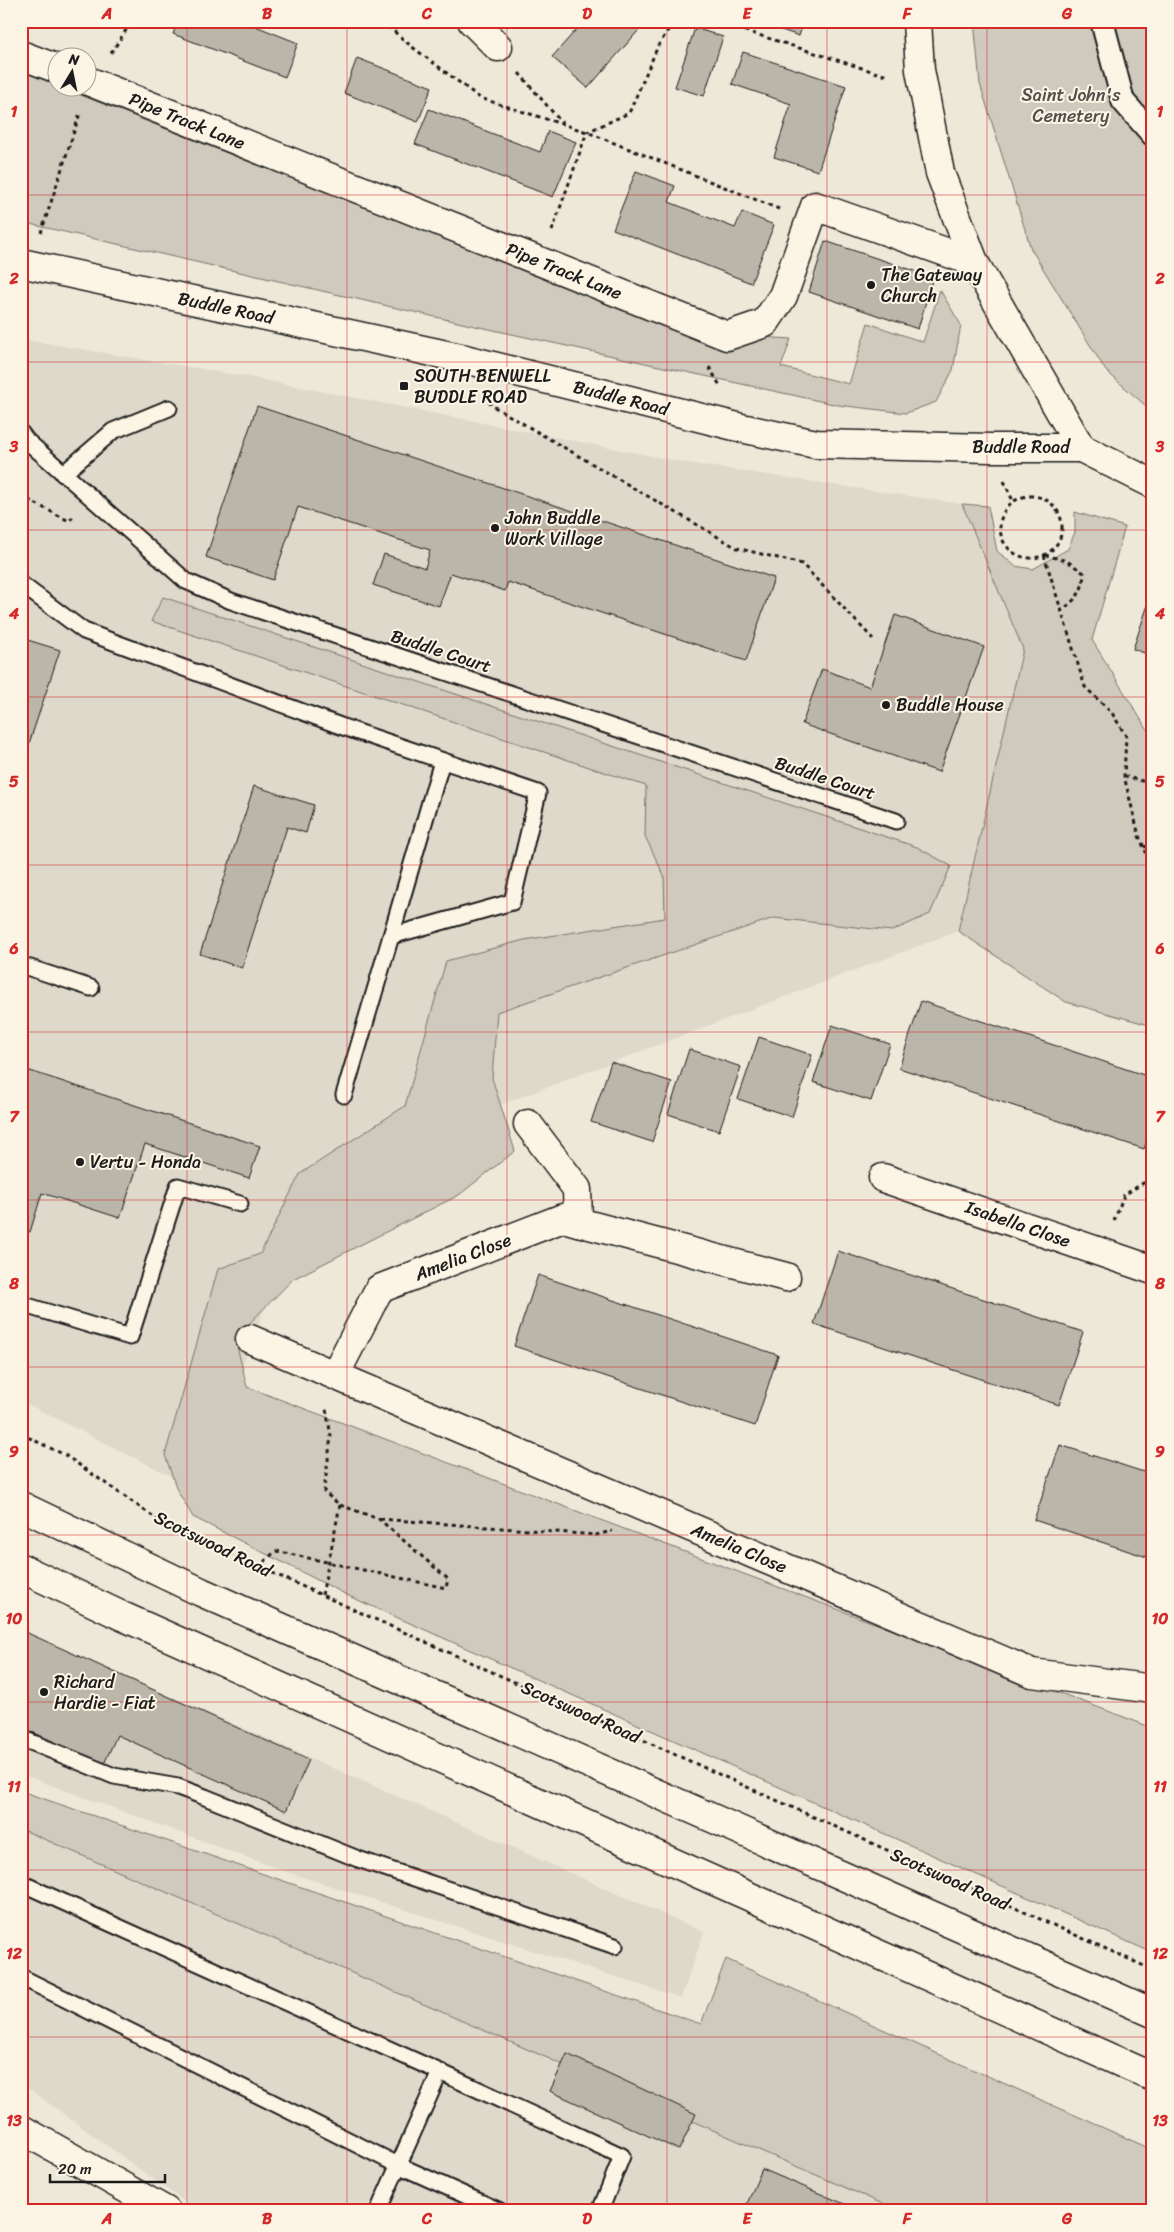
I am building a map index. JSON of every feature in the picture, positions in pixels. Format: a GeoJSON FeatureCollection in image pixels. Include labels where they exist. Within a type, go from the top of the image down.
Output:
{"type":"FeatureCollection","features":[{"type":"Feature","properties":{"kind":"street"},"geometry":{"type":"LineString","coordinates":[[472,21],[498,48]]}},
{"type":"Feature","properties":{"kind":"street"},"geometry":{"type":"LineString","coordinates":[[917,21],[920,70],[940,173],[974,262],[1081,448],[1153,484]]}},
{"type":"Feature","properties":{"kind":"street"},"geometry":{"type":"LineString","coordinates":[[1102,21],[1123,101],[1153,135]]}},
{"type":"Feature","properties":{"kind":"street"},"geometry":{"type":"LineString","coordinates":[[21,55],[48,65]]}},
{"type":"Feature","properties":{"kind":"street","name":"Pipe Track Lane"},"geometry":{"type":"LineString","coordinates":[[98,85],[727,336],[765,323],[784,296],[810,221]]}},
{"type":"Feature","properties":{"kind":"street"},"geometry":{"type":"LineString","coordinates":[[810,221],[816,206],[974,262]]}},
{"type":"Feature","properties":{"kind":"street","name":"Buddle Road"},"geometry":{"type":"LineString","coordinates":[[26,264],[465,359],[746,429],[816,444],[1081,448]]}},
{"type":"Feature","properties":{"kind":"street"},"geometry":{"type":"LineString","coordinates":[[528,1124],[577,1189],[578,1222]]}},
{"type":"Feature","properties":{"kind":"street","name":"Isabella Close"},"geometry":{"type":"LineString","coordinates":[[883,1178],[1153,1270]]}},
{"type":"Feature","properties":{"kind":"street","name":"Amelia Close"},"geometry":{"type":"LineString","coordinates":[[325,1371],[379,1289],[564,1218],[786,1277]]}},
{"type":"Feature","properties":{"kind":"street","name":"Amelia Close"},"geometry":{"type":"LineString","coordinates":[[250,1339],[1032,1673],[1153,1689]]}},
{"type":"Feature","properties":{"kind":"street"},"geometry":{"type":"LineString","coordinates":[[21,1506],[201,1592],[1153,2013]]}},
{"type":"Feature","properties":{"kind":"street"},"geometry":{"type":"LineString","coordinates":[[21,1568],[149,1628],[1153,2077]]}},
{"type":"Feature","properties":{"kind":"street"},"geometry":{"type":"LineString","coordinates":[[21,2128],[166,2211]]}},
{"type":"Feature","properties":{"kind":"lane"},"geometry":{"type":"LineString","coordinates":[[63,474],[113,431],[169,408]]}},
{"type":"Feature","properties":{"kind":"lane","name":"Buddle Court"},"geometry":{"type":"LineString","coordinates":[[21,433],[27,441],[63,474],[186,581],[231,601],[896,821]]}},
{"type":"Feature","properties":{"kind":"lane"},"geometry":{"type":"LineString","coordinates":[[21,584],[84,631],[346,728],[538,793],[512,902],[391,936]]}},
{"type":"Feature","properties":{"kind":"lane"},"geometry":{"type":"LineString","coordinates":[[344,1095],[442,760]]}},
{"type":"Feature","properties":{"kind":"lane"},"geometry":{"type":"LineString","coordinates":[[21,965],[91,988]]}},
{"type":"Feature","properties":{"kind":"lane"},"geometry":{"type":"LineString","coordinates":[[21,1304],[130,1337],[178,1186],[240,1204]]}},
{"type":"Feature","properties":{"kind":"lane"},"geometry":{"type":"LineString","coordinates":[[21,1738],[114,1776],[178,1787],[358,1859],[615,1946]]}},
{"type":"Feature","properties":{"kind":"lane"},"geometry":{"type":"LineString","coordinates":[[21,1883],[622,2156],[600,2211]]}},
{"type":"Feature","properties":{"kind":"lane"},"geometry":{"type":"LineString","coordinates":[[21,1977],[398,2165],[500,2211]]}},
{"type":"Feature","properties":{"kind":"lane"},"geometry":{"type":"LineString","coordinates":[[378,2211],[440,2072]]}},
{"type":"Feature","properties":{"kind":"path"},"geometry":{"type":"LineString","coordinates":[[382,21],[411,46],[480,98],[587,132],[810,221]]}},
{"type":"Feature","properties":{"kind":"path"},"geometry":{"type":"LineString","coordinates":[[542,262],[587,132],[629,113],[658,46],[674,21]]}},
{"type":"Feature","properties":{"kind":"path"},"geometry":{"type":"LineString","coordinates":[[723,21],[727,25],[923,88]]}},
{"type":"Feature","properties":{"kind":"path"},"geometry":{"type":"LineString","coordinates":[[498,48],[562,124]]}},
{"type":"Feature","properties":{"kind":"path"},"geometry":{"type":"LineString","coordinates":[[26,264],[83,98]]}},
{"type":"Feature","properties":{"kind":"path"},"geometry":{"type":"LineString","coordinates":[[465,359],[491,405],[737,548],[802,564],[873,639]]}},
{"type":"Feature","properties":{"kind":"path"},"geometry":{"type":"LineString","coordinates":[[708,365],[746,429]]}},
{"type":"Feature","properties":{"kind":"path"},"geometry":{"type":"LineString","coordinates":[[1044,555],[1059,542],[1062,532],[1058,512],[1052,503],[1042,498],[1022,497],[1013,501],[1006,508],[1001,518],[1002,538],[1007,547],[1024,558],[1044,555],[1067,561],[1084,573],[1083,588],[1074,600],[1061,611]]}},
{"type":"Feature","properties":{"kind":"path"},"geometry":{"type":"LineString","coordinates":[[1044,555],[1085,687],[1112,713],[1126,736],[1124,776],[1139,836],[1153,880]]}},
{"type":"Feature","properties":{"kind":"path"},"geometry":{"type":"LineString","coordinates":[[1124,776],[1153,784]]}},
{"type":"Feature","properties":{"kind":"path"},"geometry":{"type":"LineString","coordinates":[[1144,847],[1153,845]]}},
{"type":"Feature","properties":{"kind":"path"},"geometry":{"type":"LineString","coordinates":[[1101,1252],[1124,1195],[1153,1177]]}},
{"type":"Feature","properties":{"kind":"path"},"geometry":{"type":"LineString","coordinates":[[325,1371],[331,1436],[324,1492],[340,1505],[379,1518],[596,1535],[614,1531]]}},
{"type":"Feature","properties":{"kind":"path","name":"Scotswood Road"},"geometry":{"type":"LineString","coordinates":[[21,1434],[65,1455],[164,1524],[1153,1970]]}},
{"type":"Feature","properties":{"kind":"path"},"geometry":{"type":"LineString","coordinates":[[322,1596],[340,1505]]}},
{"type":"Feature","properties":{"kind":"path"},"geometry":{"type":"LineString","coordinates":[[258,1567],[276,1551],[446,1588],[448,1579],[379,1518]]}},
{"type":"Feature","properties":{"kind":"shaded area"},"geometry":{"type":"Polygon","coordinates":[[[21,339],[249,377],[687,463],[962,504],[1023,649],[958,931],[316,1175],[195,1488],[21,1401],[21,339]]]}},
{"type":"Feature","properties":{"kind":"shaded area"},"geometry":{"type":"Polygon","coordinates":[[[21,1630],[704,1932],[681,1998],[287,1872],[21,1774],[21,1630]]]}},
{"type":"Feature","properties":{"kind":"shaded area"},"geometry":{"type":"Polygon","coordinates":[[[21,1818],[968,2211],[197,2211],[21,2083],[21,1818]]]}},
{"type":"Feature","properties":{"kind":"green space","name":"Saint John's Cemetery"},"geometry":{"type":"Polygon","coordinates":[[[974,21],[1153,21],[1153,412],[1106,371],[1031,249],[980,84],[974,21]]]}},
{"type":"Feature","properties":{"kind":"green space"},"geometry":{"type":"Polygon","coordinates":[[[21,71],[48,82],[48,98],[88,98],[727,351],[761,337],[791,339],[781,367],[849,384],[868,323],[923,342],[940,290],[961,325],[953,370],[936,402],[906,413],[838,405],[475,326],[21,222],[21,71]]]}},
{"type":"Feature","properties":{"kind":"green space"},"geometry":{"type":"Polygon","coordinates":[[[962,504],[988,506],[997,551],[1015,566],[1033,569],[1068,549],[1075,532],[1075,512],[1125,527],[1092,640],[1153,739],[1153,1026],[1066,1002],[958,931],[1023,649],[962,504]]]}},
{"type":"Feature","properties":{"kind":"green space"},"geometry":{"type":"Polygon","coordinates":[[[163,597],[917,847],[951,866],[930,914],[892,931],[774,918],[497,1012],[492,1078],[515,1151],[459,1195],[293,1279],[235,1338],[247,1387],[1153,1728],[1153,1953],[351,1597],[193,1517],[177,1490],[165,1455],[218,1269],[260,1254],[300,1174],[405,1106],[446,961],[524,940],[665,918],[664,876],[645,836],[646,786],[151,621],[163,597]]]}},
{"type":"Feature","properties":{"kind":"green space"},"geometry":{"type":"Polygon","coordinates":[[[21,1791],[701,2024],[726,1959],[1153,2150],[1153,2211],[899,2211],[21,1829],[21,1791]]]}},
{"type":"Feature","properties":{"kind":"building"},"geometry":{"type":"Polygon","coordinates":[[[178,21],[243,21],[298,43],[285,77],[173,34],[178,21]]]}},
{"type":"Feature","properties":{"kind":"building"},"geometry":{"type":"Polygon","coordinates":[[[584,21],[646,22],[588,88],[552,57],[584,21]]]}},
{"type":"Feature","properties":{"kind":"building"},"geometry":{"type":"Polygon","coordinates":[[[755,21],[804,21],[799,36],[755,21]]]}},
{"type":"Feature","properties":{"kind":"building"},"geometry":{"type":"Polygon","coordinates":[[[695,28],[723,37],[704,96],[675,87],[695,28]]]}},
{"type":"Feature","properties":{"kind":"building"},"geometry":{"type":"Polygon","coordinates":[[[743,52],[846,86],[818,171],[774,157],[791,104],[732,84],[743,52]]]}},
{"type":"Feature","properties":{"kind":"building"},"geometry":{"type":"Polygon","coordinates":[[[357,58],[432,87],[418,122],[344,93],[357,58]]]}},
{"type":"Feature","properties":{"kind":"building"},"geometry":{"type":"Polygon","coordinates":[[[429,109],[540,152],[548,131],[576,142],[553,197],[415,144],[429,109]]]}},
{"type":"Feature","properties":{"kind":"building"},"geometry":{"type":"Polygon","coordinates":[[[636,171],[675,186],[669,202],[735,228],[742,212],[774,225],[751,283],[613,229],[636,171]]]}},
{"type":"Feature","properties":{"kind":"building","name":"The Gateway Church"},"geometry":{"type":"Polygon","coordinates":[[[825,241],[933,277],[918,329],[809,292],[825,241]]]}},
{"type":"Feature","properties":{"kind":"building","name":"John Buddle Work Village"},"geometry":{"type":"Polygon","coordinates":[[[257,406],[774,578],[746,661],[508,582],[505,591],[451,573],[439,606],[373,585],[384,554],[425,568],[430,550],[298,507],[273,580],[206,557],[257,406]]]}},
{"type":"Feature","properties":{"kind":"building"},"geometry":{"type":"Polygon","coordinates":[[[1153,590],[1153,656],[1133,649],[1153,590]]]}},
{"type":"Feature","properties":{"kind":"building","name":"Buddle House"},"geometry":{"type":"Polygon","coordinates":[[[895,615],[984,647],[939,772],[802,724],[822,669],[870,687],[895,615]]]}},
{"type":"Feature","properties":{"kind":"building"},"geometry":{"type":"Polygon","coordinates":[[[21,638],[60,650],[21,768],[21,638]]]}},
{"type":"Feature","properties":{"kind":"building"},"geometry":{"type":"Polygon","coordinates":[[[254,786],[314,805],[306,833],[287,827],[242,968],[200,954],[254,786]]]}},
{"type":"Feature","properties":{"kind":"building"},"geometry":{"type":"Polygon","coordinates":[[[921,1001],[1153,1078],[1153,1124],[1144,1149],[899,1068],[921,1001]]]}},
{"type":"Feature","properties":{"kind":"building"},"geometry":{"type":"Polygon","coordinates":[[[832,1025],[890,1044],[871,1101],[813,1082],[832,1025]]]}},
{"type":"Feature","properties":{"kind":"building"},"geometry":{"type":"Polygon","coordinates":[[[759,1037],[812,1055],[792,1117],[738,1099],[759,1037]]]}},
{"type":"Feature","properties":{"kind":"building"},"geometry":{"type":"Polygon","coordinates":[[[689,1049],[741,1067],[719,1131],[668,1114],[689,1049]]]}},
{"type":"Feature","properties":{"kind":"building"},"geometry":{"type":"Polygon","coordinates":[[[611,1062],[672,1082],[652,1142],[591,1122],[611,1062]]]}},
{"type":"Feature","properties":{"kind":"building","name":"Vertu - Honda"},"geometry":{"type":"Polygon","coordinates":[[[21,1068],[260,1146],[249,1178],[145,1144],[120,1218],[42,1193],[30,1232],[21,1229],[21,1068]]]}},
{"type":"Feature","properties":{"kind":"building"},"geometry":{"type":"Polygon","coordinates":[[[838,1251],[1083,1332],[1059,1405],[814,1324],[838,1251]]]}},
{"type":"Feature","properties":{"kind":"building"},"geometry":{"type":"Polygon","coordinates":[[[538,1275],[778,1355],[755,1426],[514,1346],[538,1275]]]}},
{"type":"Feature","properties":{"kind":"building"},"geometry":{"type":"Polygon","coordinates":[[[1060,1445],[1153,1475],[1153,1559],[1034,1520],[1060,1445]]]}},
{"type":"Feature","properties":{"kind":"building"},"geometry":{"type":"Polygon","coordinates":[[[21,1630],[309,1760],[286,1811],[117,1735],[104,1764],[21,1727],[21,1630]]]}},
{"type":"Feature","properties":{"kind":"building"},"geometry":{"type":"Polygon","coordinates":[[[567,2054],[696,2114],[679,2150],[550,2091],[567,2054]]]}},
{"type":"Feature","properties":{"kind":"building"},"geometry":{"type":"Polygon","coordinates":[[[762,2169],[861,2211],[744,2211],[762,2169]]]}},
{"type":"Feature","properties":{"kind":"place","name":"The Gateway Church"},"geometry":{"type":"Point","coordinates":[871,285]}},
{"type":"Feature","properties":{"kind":"place","name":"SOUTH BENWELL BUDDLE ROAD"},"geometry":{"type":"Point","coordinates":[404,386]}},
{"type":"Feature","properties":{"kind":"place","name":"John Buddle Work Village"},"geometry":{"type":"Point","coordinates":[495,528]}},
{"type":"Feature","properties":{"kind":"place","name":"Buddle House"},"geometry":{"type":"Point","coordinates":[886,705]}},
{"type":"Feature","properties":{"kind":"place","name":"Vertu - Honda"},"geometry":{"type":"Point","coordinates":[80,1162]}},
{"type":"Feature","properties":{"kind":"place","name":"Richard Hardie - Fiat"},"geometry":{"type":"Point","coordinates":[44,1692]}}]}
